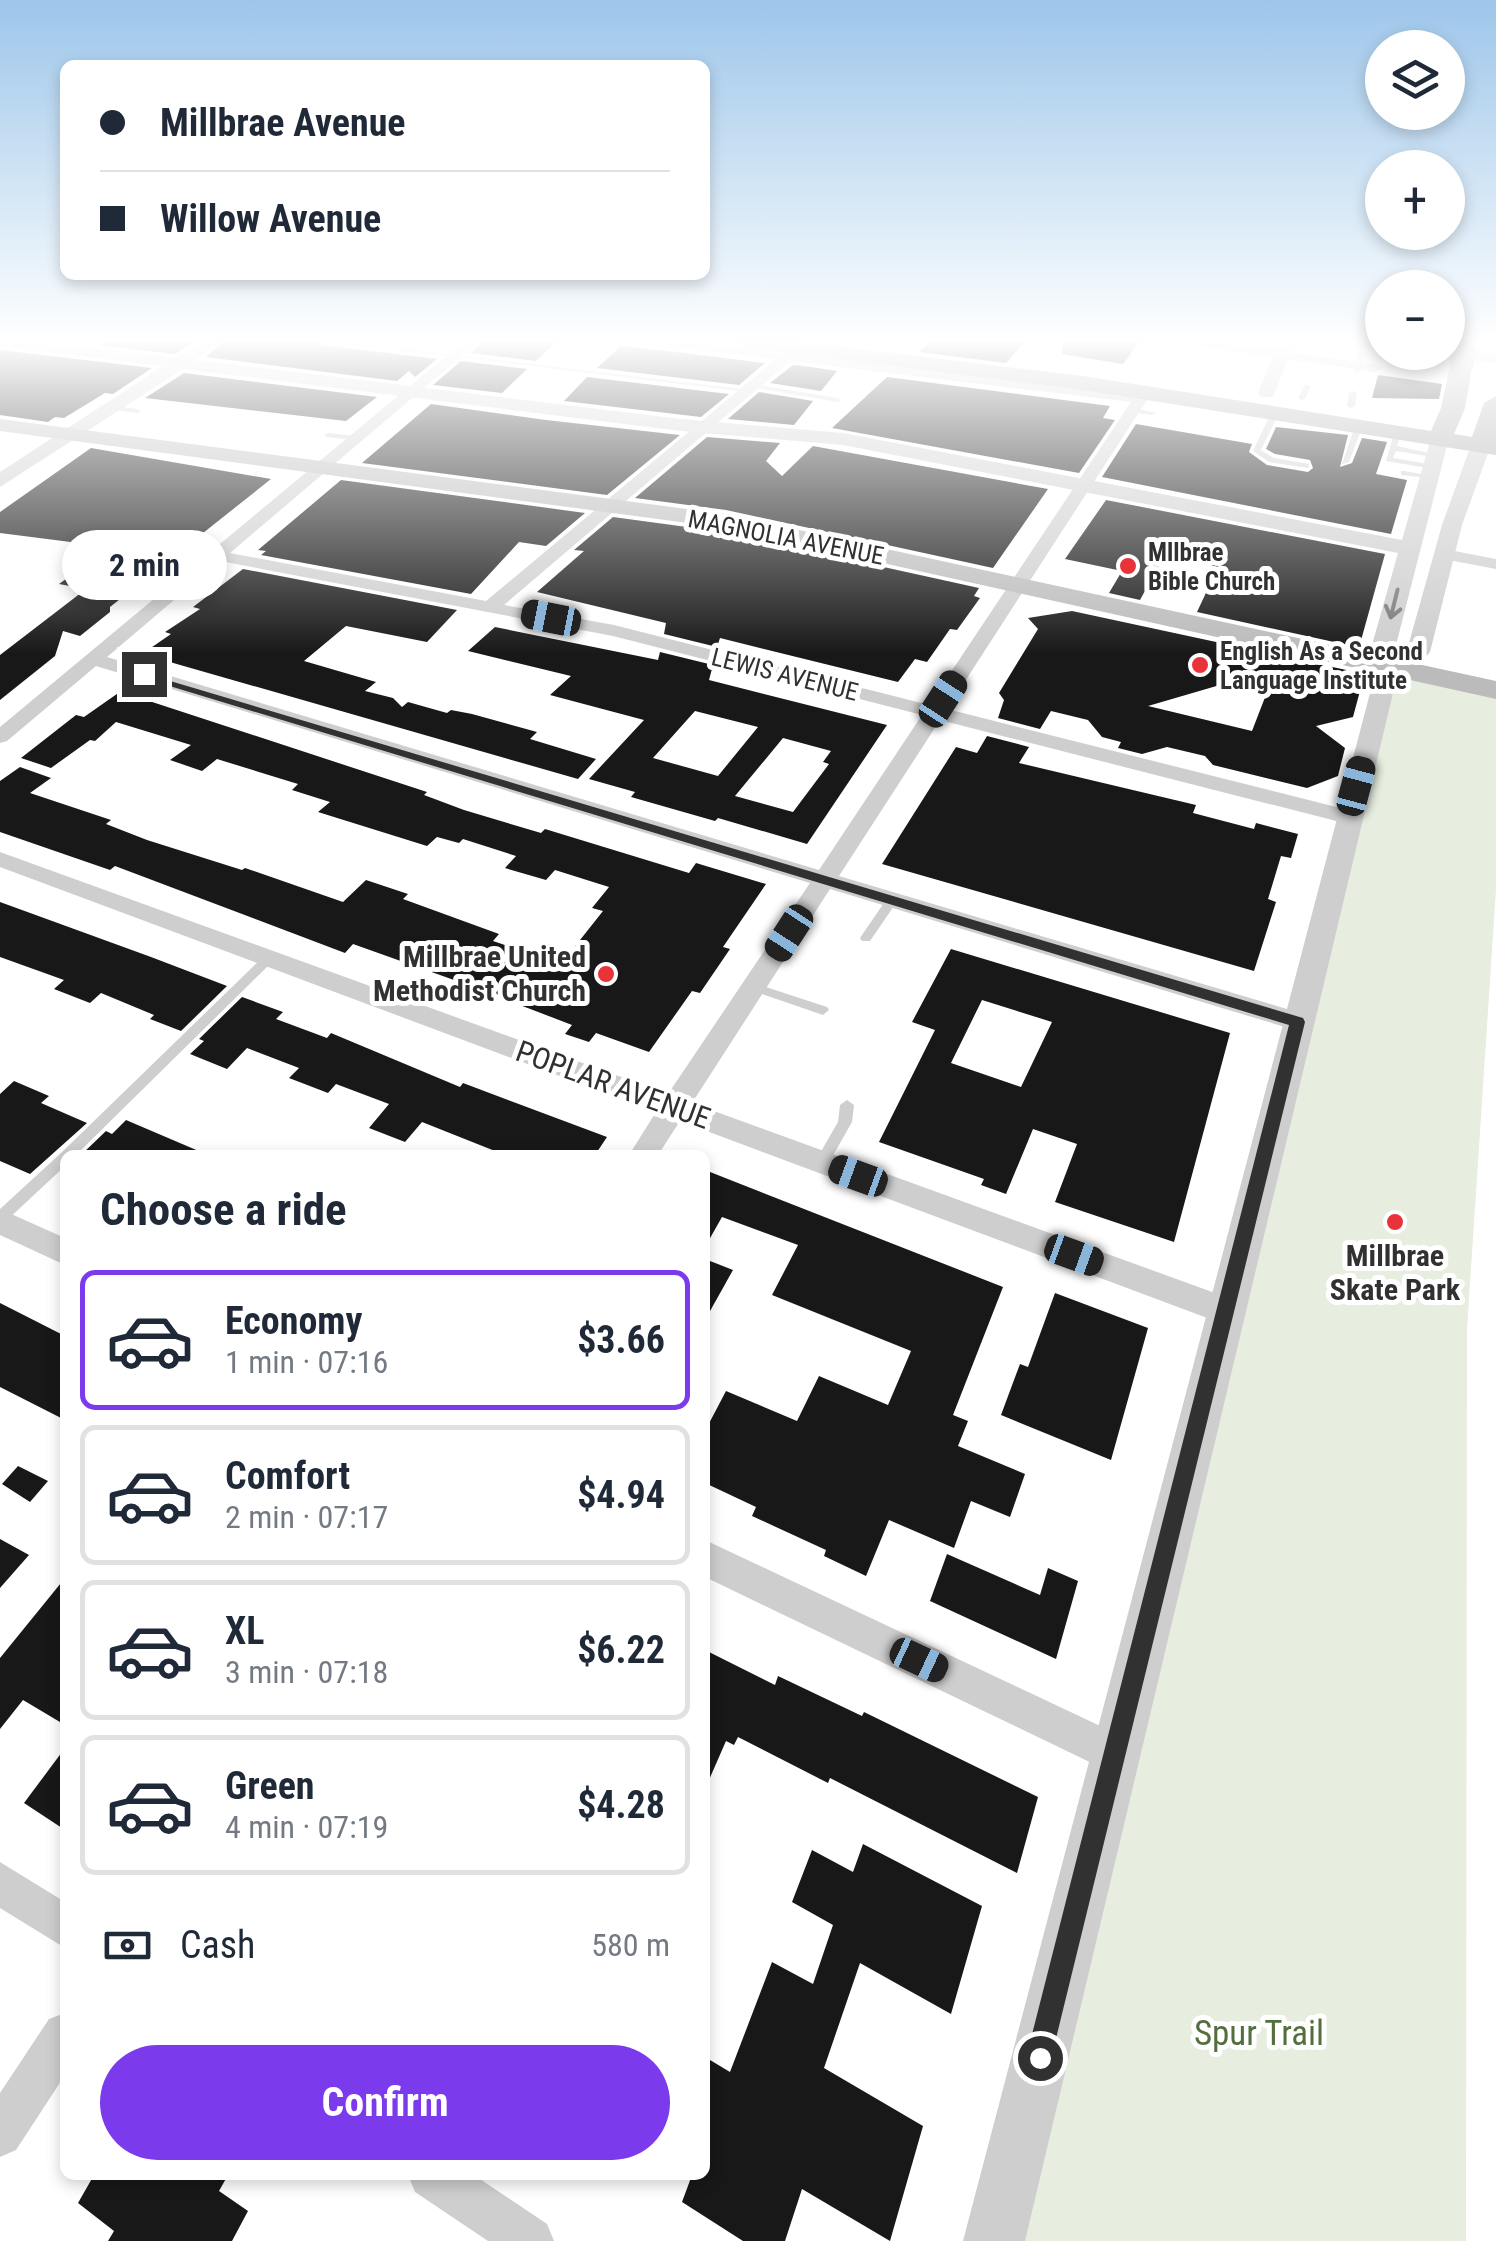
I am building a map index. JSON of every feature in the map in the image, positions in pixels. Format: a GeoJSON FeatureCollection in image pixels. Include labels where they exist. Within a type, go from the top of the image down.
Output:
{"type":"FeatureCollection","features":[{"type":"Feature","properties":{"kind":"main road","name":"MAGNOLIA AVENUE"},"geometry":{"type":"LineString","coordinates":[[150,446],[725,522],[1018,585],[1168,612],[1386,667],[1496,690]]}},
{"type":"Feature","properties":{"kind":"main road"},"geometry":{"type":"LineString","coordinates":[[1414,446],[1436,452],[1461,446]]}},
{"type":"Feature","properties":{"kind":"main road"},"geometry":{"type":"LineString","coordinates":[[1424,446],[1436,452]]}},
{"type":"Feature","properties":{"kind":"main road"},"geometry":{"type":"LineString","coordinates":[[1436,452],[1437,446]]}},
{"type":"Feature","properties":{"kind":"street"},"geometry":{"type":"LineString","coordinates":[[0,481],[50,446]]}},
{"type":"Feature","properties":{"kind":"street"},"geometry":{"type":"LineString","coordinates":[[0,737],[347,446]]}},
{"type":"Feature","properties":{"kind":"street"},"geometry":{"type":"LineString","coordinates":[[490,607],[679,446]]}},
{"type":"Feature","properties":{"kind":"street"},"geometry":{"type":"LineString","coordinates":[[882,446],[1408,548]]}},
{"type":"Feature","properties":{"kind":"street"},"geometry":{"type":"LineString","coordinates":[[647,1150],[1113,446]]}},
{"type":"Feature","properties":{"kind":"street"},"geometry":{"type":"LineString","coordinates":[[1386,667],[1408,662],[1418,652],[1444,554],[1487,446]]}},
{"type":"Feature","properties":{"kind":"street"},"geometry":{"type":"LineString","coordinates":[[994,2241],[1386,667],[1384,645],[1436,452]]}},
{"type":"Feature","properties":{"kind":"street"},"geometry":{"type":"LineString","coordinates":[[1444,554],[1496,564]]}},
{"type":"Feature","properties":{"kind":"street","name":"LEWIS AVENUE"},"geometry":{"type":"LineString","coordinates":[[216,555],[614,631],[1348,817]]}},
{"type":"Feature","properties":{"kind":"street"},"geometry":{"type":"LineString","coordinates":[[93,659],[1298,1022]]}},
{"type":"Feature","properties":{"kind":"street","name":"POPLAR AVENUE"},"geometry":{"type":"LineString","coordinates":[[0,859],[1226,1311]]}},
{"type":"Feature","properties":{"kind":"street"},"geometry":{"type":"LineString","coordinates":[[0,1220],[60,1250]]}},
{"type":"Feature","properties":{"kind":"street"},"geometry":{"type":"LineString","coordinates":[[710,1560],[1116,1754]]}},
{"type":"Feature","properties":{"kind":"street"},"geometry":{"type":"LineString","coordinates":[[0,1883],[60,1924]]}},
{"type":"Feature","properties":{"kind":"street"},"geometry":{"type":"LineString","coordinates":[[0,2134],[60,2043]]}},
{"type":"Feature","properties":{"kind":"street"},"geometry":{"type":"LineString","coordinates":[[439,2180],[530,2241]]}},
{"type":"Feature","properties":{"kind":"lane"},"geometry":{"type":"LineString","coordinates":[[1257,446],[1257,451],[1272,460],[1306,466]]}},
{"type":"Feature","properties":{"kind":"lane"},"geometry":{"type":"LineString","coordinates":[[1344,462],[1347,446]]}},
{"type":"Feature","properties":{"kind":"lane"},"geometry":{"type":"LineString","coordinates":[[1404,473],[1436,452]]}},
{"type":"Feature","properties":{"kind":"lane"},"geometry":{"type":"LineString","coordinates":[[866,938],[892,900]]}},
{"type":"Feature","properties":{"kind":"lane"},"geometry":{"type":"LineString","coordinates":[[72,1150],[268,958]]}},
{"type":"Feature","properties":{"kind":"lane"},"geometry":{"type":"LineString","coordinates":[[754,987],[823,1010]]}},
{"type":"Feature","properties":{"kind":"lane"},"geometry":{"type":"LineString","coordinates":[[822,1162],[846,1122],[847,1105]]}},
{"type":"Feature","properties":{"kind":"lane"},"geometry":{"type":"LineString","coordinates":[[0,1220],[60,1162]]}},
{"type":"Feature","properties":{"kind":"green space","name":"Spur Trail"},"geometry":{"type":"Polygon","coordinates":[[[1386,667],[1496,690],[1496,890],[1467,1329],[1466,2241],[994,2241],[1386,667]]]}},
{"type":"Feature","properties":{"kind":"building"},"geometry":{"type":"Polygon","coordinates":[[[382,446],[667,446],[607,495],[362,463],[382,446]]]}},
{"type":"Feature","properties":{"kind":"building"},"geometry":{"type":"Polygon","coordinates":[[[697,446],[778,446],[766,461],[782,476],[813,446],[1048,489],[993,568],[726,510],[635,498],[697,446]]]}},
{"type":"Feature","properties":{"kind":"building"},"geometry":{"type":"Polygon","coordinates":[[[928,446],[1098,446],[1079,473],[928,446]]]}},
{"type":"Feature","properties":{"kind":"building"},"geometry":{"type":"Polygon","coordinates":[[[1122,446],[1251,446],[1249,452],[1267,465],[1308,472],[1313,468],[1310,460],[1275,454],[1266,449],[1268,446],[1345,446],[1340,467],[1352,463],[1359,446],[1386,446],[1376,474],[1407,480],[1391,534],[1102,477],[1122,446]]]}},
{"type":"Feature","properties":{"kind":"building"},"geometry":{"type":"Polygon","coordinates":[[[91,448],[271,479],[110,607],[110,612],[80,636],[63,631],[55,656],[0,700],[0,655],[86,589],[59,584],[110,547],[0,533],[0,512],[91,448]]]}},
{"type":"Feature","properties":{"kind":"building"},"geometry":{"type":"Polygon","coordinates":[[[341,480],[585,513],[546,546],[519,542],[471,594],[261,555],[266,551],[258,550],[341,480]]]}},
{"type":"Feature","properties":{"kind":"building"},"geometry":{"type":"Polygon","coordinates":[[[1106,500],[1385,554],[1360,644],[1357,647],[1197,612],[1218,567],[1164,556],[1140,600],[1109,593],[1122,571],[1065,559],[1106,500]]]}},
{"type":"Feature","properties":{"kind":"building"},"geometry":{"type":"Polygon","coordinates":[[[613,517],[724,532],[979,588],[974,596],[980,598],[957,630],[950,629],[927,662],[915,659],[898,682],[720,638],[717,647],[664,634],[666,623],[537,592],[584,551],[574,550],[613,517]]]}},
{"type":"Feature","properties":{"kind":"building"},"geometry":{"type":"Polygon","coordinates":[[[243,569],[457,610],[427,642],[346,626],[304,661],[376,682],[365,691],[393,698],[402,707],[408,702],[447,713],[451,710],[472,714],[537,732],[530,739],[596,759],[578,779],[142,654],[171,634],[165,632],[200,609],[193,607],[243,569]]]}},
{"type":"Feature","properties":{"kind":"building"},"geometry":{"type":"Polygon","coordinates":[[[1072,611],[1351,671],[1348,682],[1360,691],[1353,717],[1316,726],[1345,748],[1338,776],[1307,788],[1213,765],[1205,756],[1167,747],[1142,754],[1118,748],[1121,742],[1102,737],[1088,720],[1051,711],[1040,729],[998,718],[1004,700],[999,693],[1038,629],[1028,618],[1072,611]],[[1237,680],[1148,706],[1252,731],[1269,687],[1237,680]]]}},
{"type":"Feature","properties":{"kind":"building"},"geometry":{"type":"Polygon","coordinates":[[[495,627],[658,660],[660,652],[713,665],[709,680],[887,725],[807,844],[631,797],[635,792],[589,779],[644,720],[550,695],[571,676],[468,651],[495,627]],[[695,711],[653,758],[718,776],[758,727],[695,711]],[[783,738],[735,796],[793,812],[829,764],[823,762],[831,751],[783,738]]]}},
{"type":"Feature","properties":{"kind":"building"},"geometry":{"type":"Polygon","coordinates":[[[134,682],[152,687],[140,698],[427,792],[424,795],[464,810],[541,833],[545,829],[689,873],[696,863],[766,884],[723,947],[730,949],[700,993],[692,991],[649,1052],[596,1033],[589,1042],[565,1034],[572,1025],[468,985],[353,944],[345,953],[115,866],[110,870],[0,832],[0,781],[20,767],[51,778],[30,793],[111,820],[106,824],[147,840],[343,902],[366,880],[408,894],[403,899],[499,934],[493,941],[561,964],[603,911],[592,908],[609,887],[555,870],[546,880],[505,868],[516,856],[463,839],[459,843],[437,837],[427,846],[318,812],[330,802],[292,790],[298,784],[217,759],[202,771],[170,760],[191,745],[116,722],[95,741],[90,740],[51,768],[21,758],[76,715],[84,717],[134,682]]]}},
{"type":"Feature","properties":{"kind":"building"},"geometry":{"type":"Polygon","coordinates":[[[987,736],[1029,747],[1019,763],[1196,805],[1193,813],[1254,829],[1256,823],[1298,834],[1291,858],[1281,856],[1268,899],[1276,902],[1254,971],[882,864],[956,747],[977,753],[987,736]]]}},
{"type":"Feature","properties":{"kind":"building"},"geometry":{"type":"Polygon","coordinates":[[[0,902],[227,986],[181,1031],[101,993],[90,1003],[54,989],[64,980],[0,957],[0,902]]]}},
{"type":"Feature","properties":{"kind":"building"},"geometry":{"type":"Polygon","coordinates":[[[951,949],[1230,1033],[1174,1242],[1055,1202],[1077,1144],[1033,1129],[1006,1194],[981,1185],[984,1179],[879,1142],[935,1030],[912,1022],[951,949]],[[982,1000],[951,1063],[1021,1087],[1052,1022],[982,1000]]]}},
{"type":"Feature","properties":{"kind":"building"},"geometry":{"type":"Polygon","coordinates":[[[242,997],[283,1012],[276,1019],[327,1038],[331,1033],[460,1087],[463,1083],[607,1137],[598,1150],[492,1150],[422,1122],[405,1142],[369,1128],[389,1104],[336,1084],[328,1093],[289,1078],[299,1068],[247,1048],[227,1069],[190,1054],[204,1041],[199,1039],[242,997]]]}},
{"type":"Feature","properties":{"kind":"building"},"geometry":{"type":"Polygon","coordinates":[[[14,1081],[49,1096],[41,1103],[87,1123],[30,1174],[0,1161],[0,1094],[14,1081]]]}},
{"type":"Feature","properties":{"kind":"building"},"geometry":{"type":"Polygon","coordinates":[[[126,1120],[196,1150],[86,1150],[106,1131],[112,1134],[126,1120]]]}},
{"type":"Feature","properties":{"kind":"building"},"geometry":{"type":"Polygon","coordinates":[[[710,1172],[1003,1287],[953,1415],[968,1421],[958,1446],[1025,1474],[1010,1517],[971,1501],[954,1548],[889,1520],[866,1576],[824,1556],[826,1550],[752,1516],[756,1507],[710,1485],[710,1421],[726,1391],[797,1421],[819,1376],[888,1405],[911,1351],[772,1295],[798,1245],[722,1217],[710,1238],[710,1172]]]}},
{"type":"Feature","properties":{"kind":"building"},"geometry":{"type":"Polygon","coordinates":[[[710,1261],[733,1270],[710,1311],[710,1261]]]}},
{"type":"Feature","properties":{"kind":"building"},"geometry":{"type":"Polygon","coordinates":[[[1055,1293],[1148,1328],[1111,1460],[1001,1415],[1020,1364],[1028,1367],[1055,1293]]]}},
{"type":"Feature","properties":{"kind":"building"},"geometry":{"type":"Polygon","coordinates":[[[0,1303],[60,1333],[60,1417],[0,1387],[0,1303]]]}},
{"type":"Feature","properties":{"kind":"building"},"geometry":{"type":"Polygon","coordinates":[[[18,1466],[48,1481],[30,1502],[2,1484],[18,1466]]]}},
{"type":"Feature","properties":{"kind":"building"},"geometry":{"type":"Polygon","coordinates":[[[0,1539],[29,1555],[0,1588],[0,1539]]]}},
{"type":"Feature","properties":{"kind":"building"},"geometry":{"type":"Polygon","coordinates":[[[947,1554],[1040,1595],[1048,1568],[1078,1581],[1056,1659],[930,1601],[947,1554]]]}},
{"type":"Feature","properties":{"kind":"building"},"geometry":{"type":"Polygon","coordinates":[[[60,1584],[60,1722],[23,1700],[0,1729],[0,1658],[60,1584]]]}},
{"type":"Feature","properties":{"kind":"building"},"geometry":{"type":"Polygon","coordinates":[[[710,1652],[775,1685],[778,1676],[862,1716],[864,1712],[1038,1797],[1017,1873],[830,1778],[828,1783],[738,1737],[734,1745],[726,1741],[710,1778],[710,1652]]]}},
{"type":"Feature","properties":{"kind":"building"},"geometry":{"type":"Polygon","coordinates":[[[60,1755],[60,1827],[24,1803],[60,1755]]]}},
{"type":"Feature","properties":{"kind":"building"},"geometry":{"type":"Polygon","coordinates":[[[863,1844],[982,1906],[951,2014],[860,1963],[824,2068],[923,2126],[890,2241],[802,2189],[785,2241],[743,2241],[682,2202],[690,2180],[710,2180],[710,2060],[730,2072],[772,1962],[813,1984],[833,1925],[792,1902],[812,1850],[853,1872],[863,1844]]]}},
{"type":"Feature","properties":{"kind":"building"},"geometry":{"type":"Polygon","coordinates":[[[91,2180],[225,2180],[219,2191],[248,2211],[232,2241],[108,2241],[114,2231],[78,2203],[91,2180]]]}},
{"type":"Feature","properties":{"kind":"place","name":"Mllbrae Bible Church"},"geometry":{"type":"Point","coordinates":[1128,566]}},
{"type":"Feature","properties":{"kind":"place","name":"English As a Second Language Institute"},"geometry":{"type":"Point","coordinates":[1200,665]}},
{"type":"Feature","properties":{"kind":"place","name":"Millbrae United Methodist Church"},"geometry":{"type":"Point","coordinates":[606,974]}},
{"type":"Feature","properties":{"kind":"place","name":"Millbrae Skate Park"},"geometry":{"type":"Point","coordinates":[1395,1222]}},
{"type":"Feature","properties":{"kind":"route"},"geometry":{"type":"LineString","coordinates":[[144,674],[1298,1022],[1040,2058]]}}]}
